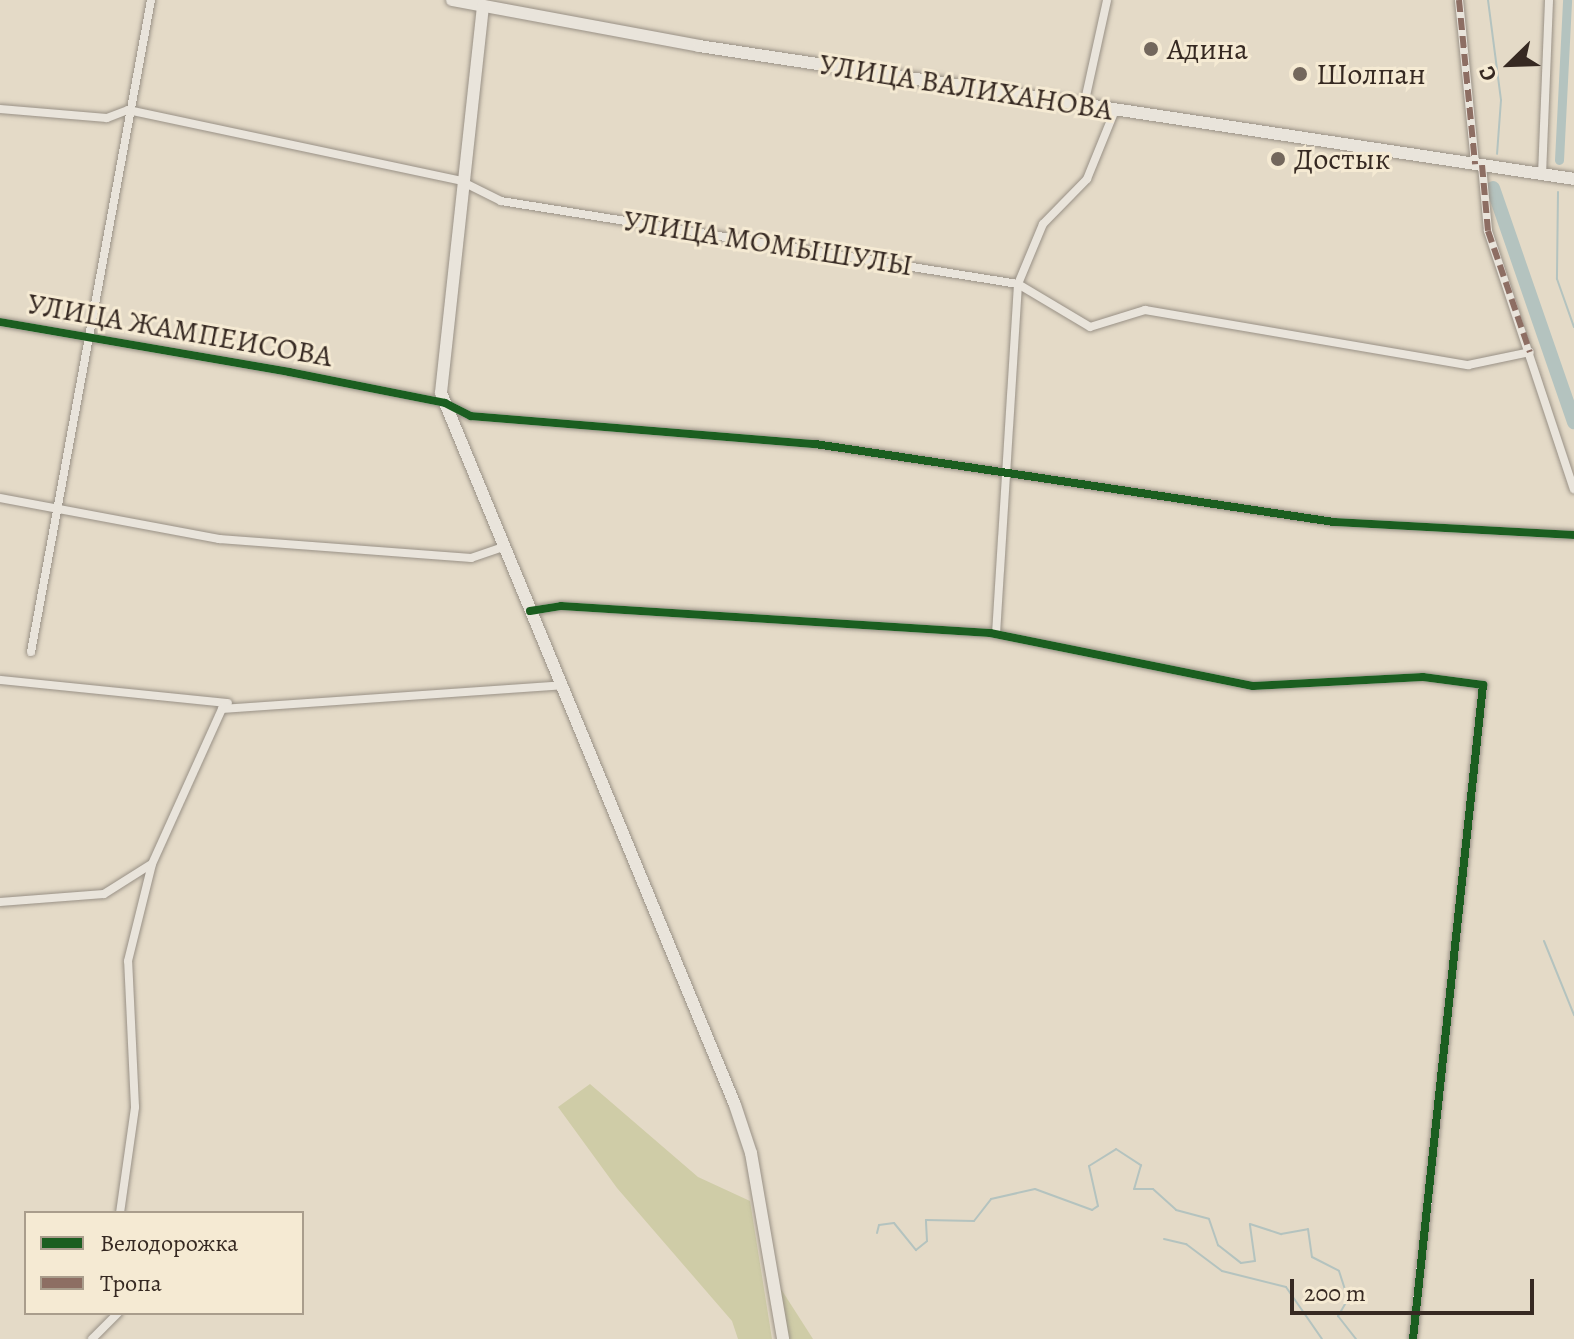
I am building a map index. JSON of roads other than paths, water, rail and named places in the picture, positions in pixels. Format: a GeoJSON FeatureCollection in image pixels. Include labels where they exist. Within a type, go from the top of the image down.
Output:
{"type":"FeatureCollection","features":[{"type":"Feature","properties":{"kind":"street"},"geometry":{"type":"LineString","coordinates":[[31,652],[53,508],[151,0]]}},
{"type":"Feature","properties":{"kind":"street","name":"УЛИЦА ВАЛИХАНОВА"},"geometry":{"type":"LineString","coordinates":[[452,0],[1115,110],[1574,179]]}},
{"type":"Feature","properties":{"kind":"street"},"geometry":{"type":"LineString","coordinates":[[1084,105],[1107,0]]}},
{"type":"Feature","properties":{"kind":"street"},"geometry":{"type":"LineString","coordinates":[[1459,0],[1488,231],[1574,489]]}},
{"type":"Feature","properties":{"kind":"street"},"geometry":{"type":"LineString","coordinates":[[1542,175],[1549,0]]}},
{"type":"Feature","properties":{"kind":"street"},"geometry":{"type":"LineString","coordinates":[[482,3],[440,361],[445,403],[735,1105],[751,1153],[783,1339]]}},
{"type":"Feature","properties":{"kind":"street","name":"УЛИЦА МОМЫШУЛЫ"},"geometry":{"type":"LineString","coordinates":[[0,109],[107,118],[128,110],[461,181],[501,201],[1018,284],[1090,327],[1145,310],[1468,365],[1530,352]]}},
{"type":"Feature","properties":{"kind":"street"},"geometry":{"type":"LineString","coordinates":[[996,634],[1018,284],[1043,224],[1087,179],[1115,110]]}},
{"type":"Feature","properties":{"kind":"street","name":"УЛИЦА ЖАМПЕИСОВА"},"geometry":{"type":"LineString","coordinates":[[0,322],[445,403],[471,416],[646,425],[1334,522],[1574,535]]}},
{"type":"Feature","properties":{"kind":"street"},"geometry":{"type":"LineString","coordinates":[[0,498],[219,539],[471,558],[503,547]]}},
{"type":"Feature","properties":{"kind":"street"},"geometry":{"type":"LineString","coordinates":[[530,611],[561,606],[996,634],[1253,686],[1423,677],[1483,685],[1413,1339]]}},
{"type":"Feature","properties":{"kind":"street"},"geometry":{"type":"LineString","coordinates":[[0,680],[228,703],[441,698],[562,685]]}},
{"type":"Feature","properties":{"kind":"street"},"geometry":{"type":"LineString","coordinates":[[120,1211],[135,1107],[126,980],[152,864],[228,703]]}},
{"type":"Feature","properties":{"kind":"street"},"geometry":{"type":"LineString","coordinates":[[0,902],[104,894],[152,864]]}},
{"type":"Feature","properties":{"kind":"street"},"geometry":{"type":"LineString","coordinates":[[92,1339],[116,1315]]}},
{"type":"Feature","properties":{"kind":"waterway"},"geometry":{"type":"LineString","coordinates":[[1488,0],[1501,100],[1497,154]]}},
{"type":"Feature","properties":{"kind":"waterway"},"geometry":{"type":"LineString","coordinates":[[1559,160],[1567,0]]}},
{"type":"Feature","properties":{"kind":"waterway"},"geometry":{"type":"LineString","coordinates":[[1493,188],[1574,422]]}},
{"type":"Feature","properties":{"kind":"waterway"},"geometry":{"type":"LineString","coordinates":[[1558,192],[1557,279],[1574,327]]}},
{"type":"Feature","properties":{"kind":"waterway"},"geometry":{"type":"LineString","coordinates":[[1544,941],[1574,1015]]}},
{"type":"Feature","properties":{"kind":"waterway"},"geometry":{"type":"LineString","coordinates":[[877,1233],[879,1225],[894,1223],[916,1250],[927,1241],[926,1220],[974,1221],[991,1199],[1035,1189],[1092,1210],[1098,1206],[1089,1166],[1116,1149],[1141,1165],[1134,1189],[1153,1189],[1176,1210],[1209,1219],[1218,1245],[1241,1263],[1255,1261],[1250,1224],[1281,1234],[1308,1229],[1312,1257],[1339,1271],[1348,1299],[1338,1316],[1356,1339]]}},
{"type":"Feature","properties":{"kind":"waterway"},"geometry":{"type":"LineString","coordinates":[[1164,1239],[1186,1244],[1222,1271],[1286,1287],[1322,1339]]}},
{"type":"Feature","properties":{"kind":"place","name":"Адина"},"geometry":{"type":"Point","coordinates":[1151,49]}},
{"type":"Feature","properties":{"kind":"place","name":"Шолпан"},"geometry":{"type":"Point","coordinates":[1300,74]}},
{"type":"Feature","properties":{"kind":"place","name":"Достык"},"geometry":{"type":"Point","coordinates":[1278,159]}}]}
